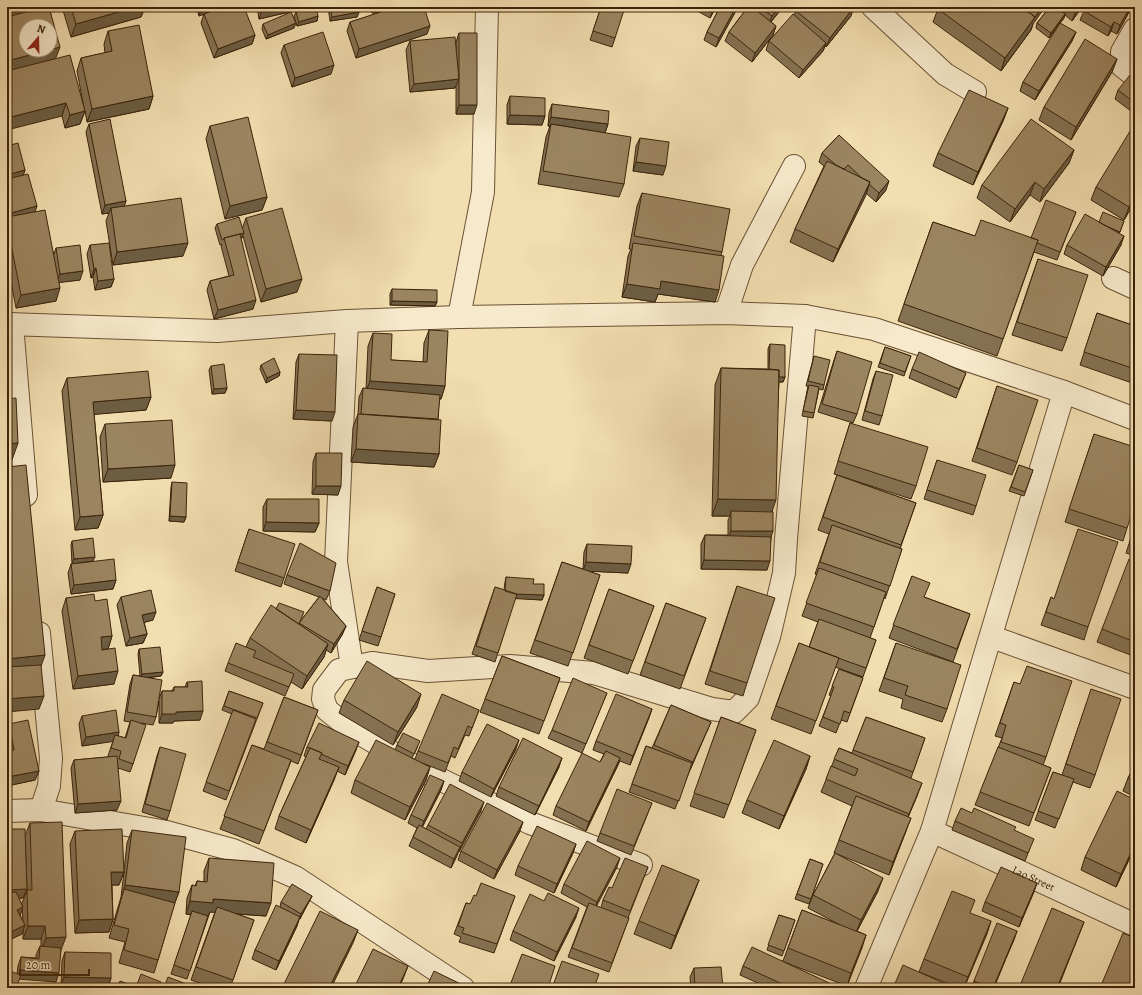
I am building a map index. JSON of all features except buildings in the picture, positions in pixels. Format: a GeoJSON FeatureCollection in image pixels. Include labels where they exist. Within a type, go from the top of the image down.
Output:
{"type":"FeatureCollection","features":[{"type":"Feature","properties":{"kind":"street"},"geometry":{"type":"LineString","coordinates":[[458,317],[483,192],[487,7]]}},
{"type":"Feature","properties":{"kind":"street"},"geometry":{"type":"LineString","coordinates":[[873,7],[945,74],[975,92]]}},
{"type":"Feature","properties":{"kind":"street"},"geometry":{"type":"LineString","coordinates":[[1135,29],[1122,52],[1122,66],[1135,76]]}},
{"type":"Feature","properties":{"kind":"street"},"geometry":{"type":"LineString","coordinates":[[726,313],[742,265],[794,166]]}},
{"type":"Feature","properties":{"kind":"street"},"geometry":{"type":"LineString","coordinates":[[1113,278],[1135,288]]}},
{"type":"Feature","properties":{"kind":"street"},"geometry":{"type":"LineString","coordinates":[[28,516],[15,469],[10,324],[217,331],[347,321],[458,317],[726,313],[805,316],[874,329],[1064,392],[1135,419]]}},
{"type":"Feature","properties":{"kind":"street"},"geometry":{"type":"LineString","coordinates":[[641,865],[530,823],[423,771],[347,726],[327,710],[323,699],[324,690],[339,670],[372,663],[428,671],[510,666],[594,674],[712,709],[734,712],[748,698],[769,638],[784,573],[805,316]]}},
{"type":"Feature","properties":{"kind":"street"},"geometry":{"type":"LineString","coordinates":[[347,321],[336,562],[352,667]]}},
{"type":"Feature","properties":{"kind":"street"},"geometry":{"type":"LineString","coordinates":[[866,988],[932,831],[992,637],[1064,392]]}},
{"type":"Feature","properties":{"kind":"street"},"geometry":{"type":"LineString","coordinates":[[37,610],[51,758],[49,786],[41,810]]}},
{"type":"Feature","properties":{"kind":"street"},"geometry":{"type":"LineString","coordinates":[[992,637],[1135,688]]}},
{"type":"Feature","properties":{"kind":"street"},"geometry":{"type":"LineString","coordinates":[[7,811],[41,810],[167,832],[233,850],[295,877],[464,988]]}},
{"type":"Feature","properties":{"kind":"street","name":"Lao Street"},"geometry":{"type":"LineString","coordinates":[[932,831],[1135,925]]}}]}
